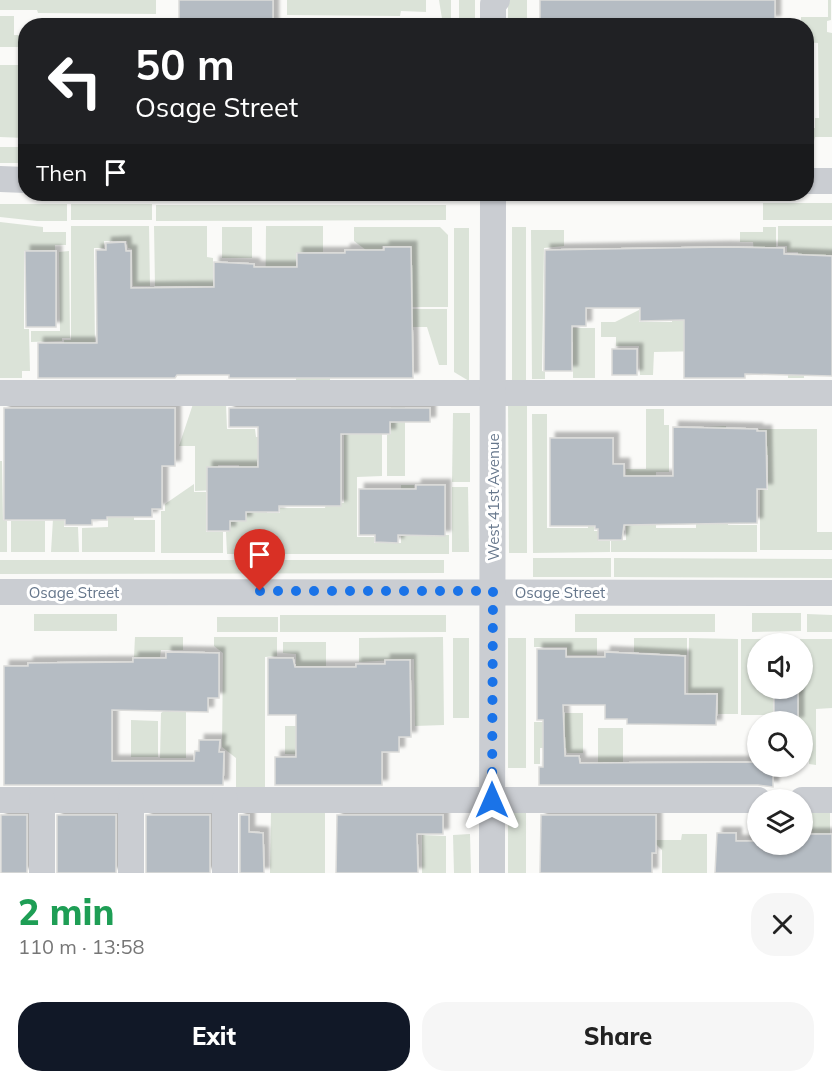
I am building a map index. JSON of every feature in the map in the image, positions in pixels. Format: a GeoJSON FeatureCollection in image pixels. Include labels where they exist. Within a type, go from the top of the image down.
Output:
{"type":"FeatureCollection","features":[{"type":"Feature","properties":{"kind":"street"},"geometry":{"type":"LineString","coordinates":[[0,179],[18,180]]}},
{"type":"Feature","properties":{"kind":"street"},"geometry":{"type":"LineString","coordinates":[[814,181],[832,181]]}},
{"type":"Feature","properties":{"kind":"street","name":"West 41st Avenue"},"geometry":{"type":"LineString","coordinates":[[492,873],[493,201]]}},
{"type":"Feature","properties":{"kind":"street"},"geometry":{"type":"LineString","coordinates":[[0,393],[832,393]]}},
{"type":"Feature","properties":{"kind":"street","name":"Osage Street"},"geometry":{"type":"LineString","coordinates":[[0,592],[832,593]]}},
{"type":"Feature","properties":{"kind":"street"},"geometry":{"type":"LineString","coordinates":[[0,800],[747,800]]}},
{"type":"Feature","properties":{"kind":"street"},"geometry":{"type":"LineString","coordinates":[[42,800],[42,873]]}},
{"type":"Feature","properties":{"kind":"street"},"geometry":{"type":"LineString","coordinates":[[131,800],[131,873]]}},
{"type":"Feature","properties":{"kind":"street"},"geometry":{"type":"LineString","coordinates":[[225,800],[225,873]]}},
{"type":"Feature","properties":{"kind":"street"},"geometry":{"type":"LineString","coordinates":[[813,800],[832,800]]}},
{"type":"Feature","properties":{"kind":"shaded area"},"geometry":{"type":"Polygon","coordinates":[[[0,0],[156,0],[156,14],[38,13],[37,10],[0,10],[0,0]]]}},
{"type":"Feature","properties":{"kind":"shaded area"},"geometry":{"type":"Polygon","coordinates":[[[287,0],[426,0],[426,12],[401,11],[400,16],[287,15],[287,0]]]}},
{"type":"Feature","properties":{"kind":"shaded area"},"geometry":{"type":"Polygon","coordinates":[[[439,0],[451,0],[451,18],[442,18],[439,0]]]}},
{"type":"Feature","properties":{"kind":"shaded area"},"geometry":{"type":"Polygon","coordinates":[[[459,0],[475,0],[475,18],[459,18],[459,0]]]}},
{"type":"Feature","properties":{"kind":"shaded area"},"geometry":{"type":"Polygon","coordinates":[[[508,0],[527,0],[527,18],[508,18],[508,0]]]}},
{"type":"Feature","properties":{"kind":"shaded area"},"geometry":{"type":"Polygon","coordinates":[[[828,0],[831,0],[831,20],[827,21],[827,32],[832,33],[832,137],[815,137],[814,141],[815,118],[819,118],[818,43],[814,43],[814,18],[801,17],[828,17],[828,0]]]}},
{"type":"Feature","properties":{"kind":"shaded area"},"geometry":{"type":"Polygon","coordinates":[[[0,16],[14,16],[14,35],[18,35],[18,47],[0,47],[0,16]]]}},
{"type":"Feature","properties":{"kind":"shaded area"},"geometry":{"type":"Polygon","coordinates":[[[0,65],[18,65],[18,138],[0,137],[0,65]]]}},
{"type":"Feature","properties":{"kind":"shaded area"},"geometry":{"type":"Polygon","coordinates":[[[0,147],[18,147],[18,163],[0,163],[0,147]]]}},
{"type":"Feature","properties":{"kind":"shaded area"},"geometry":{"type":"Polygon","coordinates":[[[763,203],[832,203],[832,220],[763,220],[763,203]]]}},
{"type":"Feature","properties":{"kind":"shaded area"},"geometry":{"type":"Polygon","coordinates":[[[0,204],[67,204],[67,221],[0,217],[0,204]]]}},
{"type":"Feature","properties":{"kind":"shaded area"},"geometry":{"type":"Polygon","coordinates":[[[71,204],[152,204],[152,220],[71,220],[71,204]]]}},
{"type":"Feature","properties":{"kind":"shaded area"},"geometry":{"type":"Polygon","coordinates":[[[156,205],[446,205],[446,220],[156,221],[156,205]]]}},
{"type":"Feature","properties":{"kind":"shaded area"},"geometry":{"type":"Polygon","coordinates":[[[0,222],[43,227],[43,232],[66,232],[66,245],[55,245],[55,250],[24,251],[24,329],[29,329],[30,371],[22,371],[22,378],[0,378],[0,222]]]}},
{"type":"Feature","properties":{"kind":"shaded area"},"geometry":{"type":"Polygon","coordinates":[[[71,226],[149,226],[150,286],[133,286],[132,249],[128,248],[127,241],[104,241],[104,248],[94,248],[95,351],[65,376],[64,340],[71,340],[71,226]]]}},
{"type":"Feature","properties":{"kind":"shaded area"},"geometry":{"type":"Polygon","coordinates":[[[154,226],[207,226],[207,257],[213,258],[213,286],[155,286],[154,226]]]}},
{"type":"Feature","properties":{"kind":"shaded area"},"geometry":{"type":"Polygon","coordinates":[[[266,226],[323,226],[323,252],[296,253],[296,327],[330,329],[330,381],[296,381],[296,347],[265,346],[266,226]]]}},
{"type":"Feature","properties":{"kind":"shaded area"},"geometry":{"type":"Polygon","coordinates":[[[778,226],[832,226],[832,255],[823,255],[823,317],[804,317],[804,378],[788,378],[788,342],[798,311],[798,252],[787,252],[787,246],[778,246],[778,226]]]}},
{"type":"Feature","properties":{"kind":"shaded area"},"geometry":{"type":"Polygon","coordinates":[[[222,227],[252,227],[252,258],[222,258],[222,227]]]}},
{"type":"Feature","properties":{"kind":"shaded area"},"geometry":{"type":"Polygon","coordinates":[[[354,227],[440,227],[448,235],[448,307],[412,307],[411,246],[382,246],[382,302],[374,256],[354,241],[354,227]]]}},
{"type":"Feature","properties":{"kind":"shaded area"},"geometry":{"type":"Polygon","coordinates":[[[512,227],[526,227],[526,380],[512,380],[512,227]]]}},
{"type":"Feature","properties":{"kind":"shaded area"},"geometry":{"type":"Polygon","coordinates":[[[763,227],[776,227],[776,247],[765,247],[765,253],[754,253],[753,242],[740,242],[740,232],[763,232],[763,227]]]}},
{"type":"Feature","properties":{"kind":"shaded area"},"geometry":{"type":"Polygon","coordinates":[[[454,228],[469,228],[469,381],[454,372],[454,228]]]}},
{"type":"Feature","properties":{"kind":"shaded area"},"geometry":{"type":"Polygon","coordinates":[[[531,230],[564,230],[564,246],[544,248],[542,371],[545,372],[545,379],[532,379],[531,230]]]}},
{"type":"Feature","properties":{"kind":"shaded area"},"geometry":{"type":"Polygon","coordinates":[[[69,251],[70,338],[62,338],[62,341],[31,342],[31,331],[60,331],[59,252],[69,251]]]}},
{"type":"Feature","properties":{"kind":"shaded area"},"geometry":{"type":"Polygon","coordinates":[[[407,309],[447,309],[447,365],[439,365],[427,327],[413,327],[407,309]]]}},
{"type":"Feature","properties":{"kind":"shaded area"},"geometry":{"type":"Polygon","coordinates":[[[639,310],[639,322],[672,322],[672,310],[706,319],[706,351],[654,352],[653,375],[640,375],[639,346],[616,346],[616,337],[601,337],[601,322],[615,322],[639,310]]]}},
{"type":"Feature","properties":{"kind":"shaded area"},"geometry":{"type":"Polygon","coordinates":[[[546,328],[595,328],[595,378],[573,378],[573,342],[547,342],[546,328]]]}},
{"type":"Feature","properties":{"kind":"shaded area"},"geometry":{"type":"Polygon","coordinates":[[[527,399],[527,553],[509,553],[508,403],[527,399]]]}},
{"type":"Feature","properties":{"kind":"shaded area"},"geometry":{"type":"Polygon","coordinates":[[[193,404],[226,404],[227,429],[255,429],[256,437],[274,437],[274,460],[257,461],[257,479],[239,479],[239,465],[218,465],[217,490],[195,491],[195,446],[179,446],[193,404]]]}},
{"type":"Feature","properties":{"kind":"shaded area"},"geometry":{"type":"Polygon","coordinates":[[[391,407],[405,407],[405,476],[387,476],[387,435],[391,434],[391,407]]]}},
{"type":"Feature","properties":{"kind":"shaded area"},"geometry":{"type":"Polygon","coordinates":[[[646,409],[664,409],[664,425],[669,425],[669,472],[656,472],[656,528],[696,528],[696,479],[708,478],[708,427],[726,426],[728,525],[757,525],[757,552],[611,552],[611,541],[626,540],[626,469],[646,469],[646,409]]]}},
{"type":"Feature","properties":{"kind":"shaded area"},"geometry":{"type":"Polygon","coordinates":[[[453,413],[470,413],[470,482],[452,482],[453,413]]]}},
{"type":"Feature","properties":{"kind":"shaded area"},"geometry":{"type":"Polygon","coordinates":[[[532,414],[547,414],[547,528],[588,528],[588,474],[594,474],[594,531],[598,531],[598,541],[610,541],[610,552],[533,553],[532,414]]]}},
{"type":"Feature","properties":{"kind":"shaded area"},"geometry":{"type":"Polygon","coordinates":[[[344,429],[362,434],[382,434],[382,476],[357,477],[357,537],[374,537],[374,543],[401,543],[401,485],[414,485],[414,535],[449,535],[449,554],[227,554],[226,532],[230,531],[230,521],[246,521],[247,481],[267,509],[267,513],[280,513],[280,508],[325,508],[326,503],[344,503],[344,429]]]}},
{"type":"Feature","properties":{"kind":"shaded area"},"geometry":{"type":"Polygon","coordinates":[[[759,429],[817,429],[817,532],[832,532],[832,550],[760,550],[760,490],[768,490],[768,455],[759,455],[759,429]]]}},
{"type":"Feature","properties":{"kind":"shaded area"},"geometry":{"type":"Polygon","coordinates":[[[0,461],[2,461],[3,520],[7,521],[7,552],[0,552],[0,461]]]}},
{"type":"Feature","properties":{"kind":"shaded area"},"geometry":{"type":"Polygon","coordinates":[[[108,469],[134,511],[134,520],[155,520],[155,552],[82,552],[82,528],[108,527],[108,469]]]}},
{"type":"Feature","properties":{"kind":"shaded area"},"geometry":{"type":"Polygon","coordinates":[[[194,484],[194,492],[206,492],[206,532],[223,532],[223,553],[161,553],[161,511],[165,511],[165,504],[194,484]]]}},
{"type":"Feature","properties":{"kind":"shaded area"},"geometry":{"type":"Polygon","coordinates":[[[452,487],[468,487],[469,552],[452,552],[452,487]]]}},
{"type":"Feature","properties":{"kind":"shaded area"},"geometry":{"type":"Polygon","coordinates":[[[53,519],[64,519],[64,527],[78,527],[79,552],[51,552],[53,519]]]}},
{"type":"Feature","properties":{"kind":"shaded area"},"geometry":{"type":"Polygon","coordinates":[[[11,521],[45,521],[45,552],[11,552],[11,521]]]}},
{"type":"Feature","properties":{"kind":"shaded area"},"geometry":{"type":"Polygon","coordinates":[[[533,558],[611,558],[611,577],[533,577],[533,558]]]}},
{"type":"Feature","properties":{"kind":"shaded area"},"geometry":{"type":"Polygon","coordinates":[[[614,558],[832,559],[832,578],[614,577],[614,558]]]}},
{"type":"Feature","properties":{"kind":"shaded area"},"geometry":{"type":"Polygon","coordinates":[[[0,560],[444,560],[444,573],[0,574],[0,560]]]}},
{"type":"Feature","properties":{"kind":"shaded area"},"geometry":{"type":"Polygon","coordinates":[[[752,613],[801,613],[801,631],[752,632],[752,613]]]}},
{"type":"Feature","properties":{"kind":"shaded area"},"geometry":{"type":"Polygon","coordinates":[[[34,614],[117,614],[117,631],[34,631],[34,614]]]}},
{"type":"Feature","properties":{"kind":"shaded area"},"geometry":{"type":"Polygon","coordinates":[[[575,614],[715,614],[715,632],[575,632],[575,614]]]}},
{"type":"Feature","properties":{"kind":"shaded area"},"geometry":{"type":"Polygon","coordinates":[[[807,614],[832,615],[832,632],[807,632],[807,614]]]}},
{"type":"Feature","properties":{"kind":"shaded area"},"geometry":{"type":"Polygon","coordinates":[[[280,615],[446,615],[446,632],[280,632],[280,615]]]}},
{"type":"Feature","properties":{"kind":"shaded area"},"geometry":{"type":"Polygon","coordinates":[[[217,617],[278,617],[278,632],[217,632],[217,617]]]}},
{"type":"Feature","properties":{"kind":"shaded area"},"geometry":{"type":"Polygon","coordinates":[[[135,637],[183,637],[183,650],[161,650],[160,657],[134,657],[135,637]]]}},
{"type":"Feature","properties":{"kind":"shaded area"},"geometry":{"type":"Polygon","coordinates":[[[214,637],[277,637],[277,656],[265,657],[265,790],[236,790],[236,758],[222,747],[223,653],[214,646],[214,637]]]}},
{"type":"Feature","properties":{"kind":"shaded area"},"geometry":{"type":"Polygon","coordinates":[[[443,637],[444,725],[415,726],[414,659],[359,662],[359,638],[443,637]]]}},
{"type":"Feature","properties":{"kind":"shaded area"},"geometry":{"type":"Polygon","coordinates":[[[453,638],[469,638],[469,718],[453,718],[453,638]]]}},
{"type":"Feature","properties":{"kind":"shaded area"},"geometry":{"type":"Polygon","coordinates":[[[508,638],[526,638],[526,768],[508,768],[508,638]]]}},
{"type":"Feature","properties":{"kind":"shaded area"},"geometry":{"type":"Polygon","coordinates":[[[534,638],[597,638],[597,655],[567,655],[567,647],[534,647],[534,638]]]}},
{"type":"Feature","properties":{"kind":"shaded area"},"geometry":{"type":"Polygon","coordinates":[[[634,638],[687,638],[687,655],[634,652],[634,638]]]}},
{"type":"Feature","properties":{"kind":"shaded area"},"geometry":{"type":"Polygon","coordinates":[[[689,638],[738,639],[738,714],[718,714],[718,693],[706,693],[706,714],[688,714],[689,638]]]}},
{"type":"Feature","properties":{"kind":"shaded area"},"geometry":{"type":"Polygon","coordinates":[[[741,639],[747,639],[747,699],[773,699],[773,711],[747,711],[747,715],[741,715],[741,639]]]}},
{"type":"Feature","properties":{"kind":"shaded area"},"geometry":{"type":"Polygon","coordinates":[[[813,639],[832,639],[832,708],[816,709],[816,765],[813,765],[813,711],[798,711],[798,699],[813,699],[813,639]]]}},
{"type":"Feature","properties":{"kind":"shaded area"},"geometry":{"type":"Polygon","coordinates":[[[283,642],[326,642],[326,666],[296,666],[296,654],[283,653],[283,642]]]}},
{"type":"Feature","properties":{"kind":"shaded area"},"geometry":{"type":"Polygon","coordinates":[[[186,711],[186,758],[160,758],[161,713],[186,711]]]}},
{"type":"Feature","properties":{"kind":"shaded area"},"geometry":{"type":"Polygon","coordinates":[[[565,713],[583,713],[583,753],[567,753],[566,748],[540,748],[540,764],[534,764],[534,722],[564,722],[565,713]]]}},
{"type":"Feature","properties":{"kind":"shaded area"},"geometry":{"type":"Polygon","coordinates":[[[131,720],[158,721],[158,757],[131,757],[131,720]]]}},
{"type":"Feature","properties":{"kind":"shaded area"},"geometry":{"type":"Polygon","coordinates":[[[285,726],[296,726],[321,755],[285,754],[285,726]]]}},
{"type":"Feature","properties":{"kind":"shaded area"},"geometry":{"type":"Polygon","coordinates":[[[598,728],[623,728],[623,762],[603,762],[603,784],[598,784],[598,728]]]}},
{"type":"Feature","properties":{"kind":"shaded area"},"geometry":{"type":"Polygon","coordinates":[[[271,810],[325,811],[325,873],[270,873],[271,810]]]}},
{"type":"Feature","properties":{"kind":"shaded area"},"geometry":{"type":"Polygon","coordinates":[[[508,811],[526,811],[526,873],[508,873],[508,811]]]}},
{"type":"Feature","properties":{"kind":"shaded area"},"geometry":{"type":"Polygon","coordinates":[[[813,812],[830,812],[830,861],[813,861],[813,812]]]}},
{"type":"Feature","properties":{"kind":"shaded area"},"geometry":{"type":"Polygon","coordinates":[[[470,834],[471,873],[454,873],[453,835],[470,834]]]}},
{"type":"Feature","properties":{"kind":"shaded area"},"geometry":{"type":"Polygon","coordinates":[[[682,834],[707,834],[707,873],[662,873],[662,850],[652,840],[681,840],[682,834]]]}},
{"type":"Feature","properties":{"kind":"shaded area"},"geometry":{"type":"Polygon","coordinates":[[[422,835],[446,836],[446,873],[422,873],[422,835]]]}},
{"type":"Feature","properties":{"kind":"building"},"geometry":{"type":"Polygon","coordinates":[[[179,0],[273,0],[273,18],[179,18],[179,0]]]}},
{"type":"Feature","properties":{"kind":"building"},"geometry":{"type":"Polygon","coordinates":[[[540,0],[775,0],[775,18],[540,18],[540,0]]]}},
{"type":"Feature","properties":{"kind":"building"},"geometry":{"type":"Polygon","coordinates":[[[125,242],[126,251],[131,251],[131,288],[214,287],[214,262],[254,264],[254,267],[297,267],[297,253],[345,253],[345,250],[411,247],[413,378],[229,378],[229,375],[177,375],[175,378],[38,378],[38,343],[97,343],[96,250],[106,250],[106,243],[125,242]]]}},
{"type":"Feature","properties":{"kind":"building"},"geometry":{"type":"Polygon","coordinates":[[[784,248],[784,254],[832,256],[832,376],[745,374],[745,378],[684,378],[684,320],[640,321],[640,308],[586,308],[586,326],[572,326],[572,371],[544,371],[545,250],[784,248]]]}},
{"type":"Feature","properties":{"kind":"building"},"geometry":{"type":"Polygon","coordinates":[[[25,251],[56,251],[56,327],[26,327],[25,251]]]}},
{"type":"Feature","properties":{"kind":"building"},"geometry":{"type":"Polygon","coordinates":[[[612,349],[637,349],[637,375],[612,375],[612,349]]]}},
{"type":"Feature","properties":{"kind":"building"},"geometry":{"type":"Polygon","coordinates":[[[4,408],[175,408],[175,466],[162,466],[162,509],[152,509],[152,517],[107,517],[107,520],[92,520],[92,525],[65,525],[65,520],[4,520],[4,408]]]}},
{"type":"Feature","properties":{"kind":"building"},"geometry":{"type":"Polygon","coordinates":[[[229,408],[430,408],[430,422],[390,422],[390,434],[341,434],[341,506],[279,506],[279,512],[246,512],[246,521],[230,521],[230,531],[207,531],[207,467],[258,467],[258,427],[229,427],[229,408]]]}},
{"type":"Feature","properties":{"kind":"building"},"geometry":{"type":"Polygon","coordinates":[[[673,427],[766,431],[767,489],[757,489],[757,523],[624,525],[622,540],[598,540],[598,529],[595,529],[595,526],[550,526],[550,438],[613,438],[613,464],[624,464],[624,476],[673,476],[673,427]]]}},
{"type":"Feature","properties":{"kind":"building"},"geometry":{"type":"Polygon","coordinates":[[[416,485],[445,485],[445,536],[398,535],[398,543],[375,542],[375,535],[359,535],[359,489],[416,489],[416,485]]]}},
{"type":"Feature","properties":{"kind":"building"},"geometry":{"type":"Polygon","coordinates":[[[537,649],[566,649],[566,657],[605,657],[605,652],[685,656],[685,694],[717,694],[716,725],[627,724],[627,719],[605,719],[605,705],[563,705],[565,756],[579,756],[580,763],[747,762],[747,777],[773,777],[773,787],[758,785],[539,785],[539,767],[543,767],[543,720],[537,720],[537,649]]]}},
{"type":"Feature","properties":{"kind":"building"},"geometry":{"type":"Polygon","coordinates":[[[166,652],[219,653],[219,698],[208,698],[208,712],[112,710],[112,761],[194,761],[195,751],[199,751],[199,740],[220,740],[219,752],[224,752],[223,785],[4,785],[4,666],[28,666],[28,663],[133,662],[133,658],[166,658],[166,652]]]}},
{"type":"Feature","properties":{"kind":"building"},"geometry":{"type":"Polygon","coordinates":[[[268,658],[293,658],[295,667],[356,667],[356,664],[385,664],[385,660],[410,660],[411,737],[399,737],[399,752],[382,752],[382,785],[275,785],[275,757],[296,757],[296,715],[268,715],[268,658]]]}},
{"type":"Feature","properties":{"kind":"building"},"geometry":{"type":"Polygon","coordinates":[[[774,699],[798,699],[798,711],[774,711],[774,699]]]}},
{"type":"Feature","properties":{"kind":"building"},"geometry":{"type":"Polygon","coordinates":[[[1,815],[27,815],[27,873],[1,873],[1,815]]]}},
{"type":"Feature","properties":{"kind":"building"},"geometry":{"type":"Polygon","coordinates":[[[57,815],[116,815],[116,873],[57,873],[57,815]]]}},
{"type":"Feature","properties":{"kind":"building"},"geometry":{"type":"Polygon","coordinates":[[[146,815],[210,815],[210,873],[146,873],[146,815]]]}},
{"type":"Feature","properties":{"kind":"building"},"geometry":{"type":"Polygon","coordinates":[[[240,815],[249,815],[249,832],[263,833],[264,873],[240,873],[240,815]]]}},
{"type":"Feature","properties":{"kind":"building"},"geometry":{"type":"Polygon","coordinates":[[[337,815],[443,815],[443,834],[417,834],[418,873],[336,873],[337,815]]]}},
{"type":"Feature","properties":{"kind":"building"},"geometry":{"type":"Polygon","coordinates":[[[541,815],[656,815],[656,853],[652,853],[652,873],[540,873],[541,815]]]}},
{"type":"Feature","properties":{"kind":"building"},"geometry":{"type":"Polygon","coordinates":[[[717,833],[736,833],[736,841],[747,841],[747,855],[813,855],[813,834],[832,834],[832,873],[715,873],[717,833]]]}},
{"type":"Feature","properties":{"kind":"route"},"geometry":{"type":"LineString","coordinates":[[260,591],[493,591],[492,800]]}}]}
